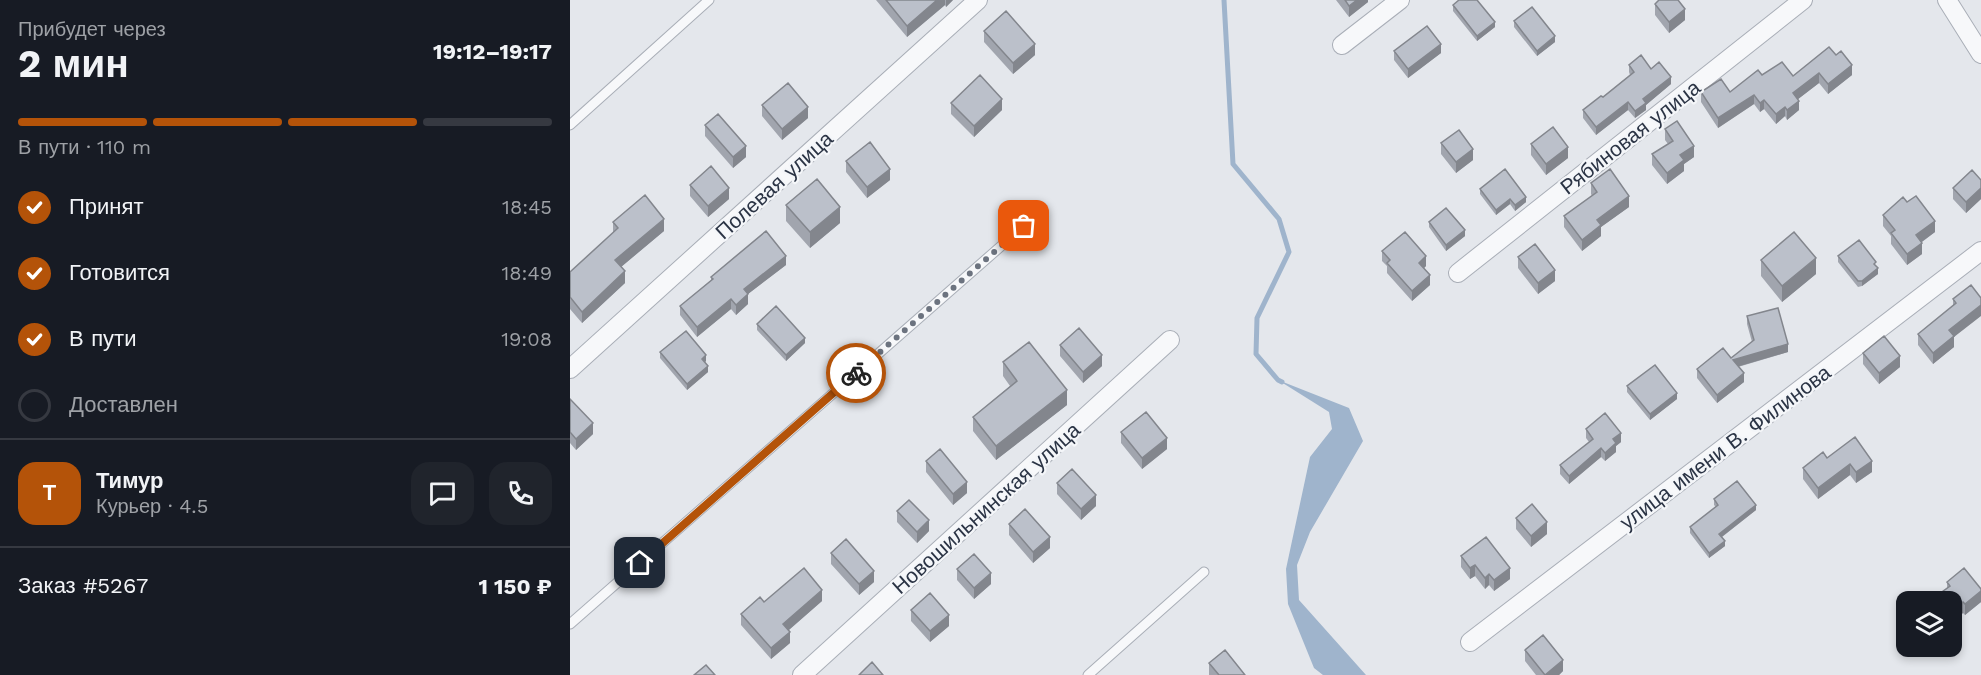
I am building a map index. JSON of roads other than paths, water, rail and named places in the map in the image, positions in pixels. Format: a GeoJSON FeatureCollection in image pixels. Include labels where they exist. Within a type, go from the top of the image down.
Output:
{"type":"FeatureCollection","features":[{"type":"Feature","properties":{"kind":"street","name":"Полевая улица"},"geometry":{"type":"LineString","coordinates":[[570,369],[978,0]]}},
{"type":"Feature","properties":{"kind":"street"},"geometry":{"type":"LineString","coordinates":[[1342,45],[1400,0]]}},
{"type":"Feature","properties":{"kind":"street","name":"Рябиновая улица"},"geometry":{"type":"LineString","coordinates":[[1458,273],[1803,0]]}},
{"type":"Feature","properties":{"kind":"street"},"geometry":{"type":"LineString","coordinates":[[1947,0],[1981,54]]}},
{"type":"Feature","properties":{"kind":"street","name":"улица имени В. Филинова"},"geometry":{"type":"LineString","coordinates":[[1470,642],[1981,251]]}},
{"type":"Feature","properties":{"kind":"street","name":"Новошильнинская улица"},"geometry":{"type":"LineString","coordinates":[[802,675],[1170,340]]}},
{"type":"Feature","properties":{"kind":"lane"},"geometry":{"type":"LineString","coordinates":[[570,125],[709,0]]}},
{"type":"Feature","properties":{"kind":"lane"},"geometry":{"type":"LineString","coordinates":[[570,624],[1024,226]]}},
{"type":"Feature","properties":{"kind":"lane"},"geometry":{"type":"LineString","coordinates":[[1088,675],[1204,572]]}},
{"type":"Feature","properties":{"kind":"water"},"geometry":{"type":"Polygon","coordinates":[[[1278,380],[1349,408],[1363,441],[1310,532],[1297,565],[1299,600],[1366,675],[1323,675],[1314,668],[1288,604],[1286,569],[1310,457],[1332,429],[1329,412],[1278,380]]]}},
{"type":"Feature","properties":{"kind":"waterway"},"geometry":{"type":"LineString","coordinates":[[1224,0],[1233,164],[1279,219],[1289,252],[1257,318],[1256,354],[1282,382]]}}]}
